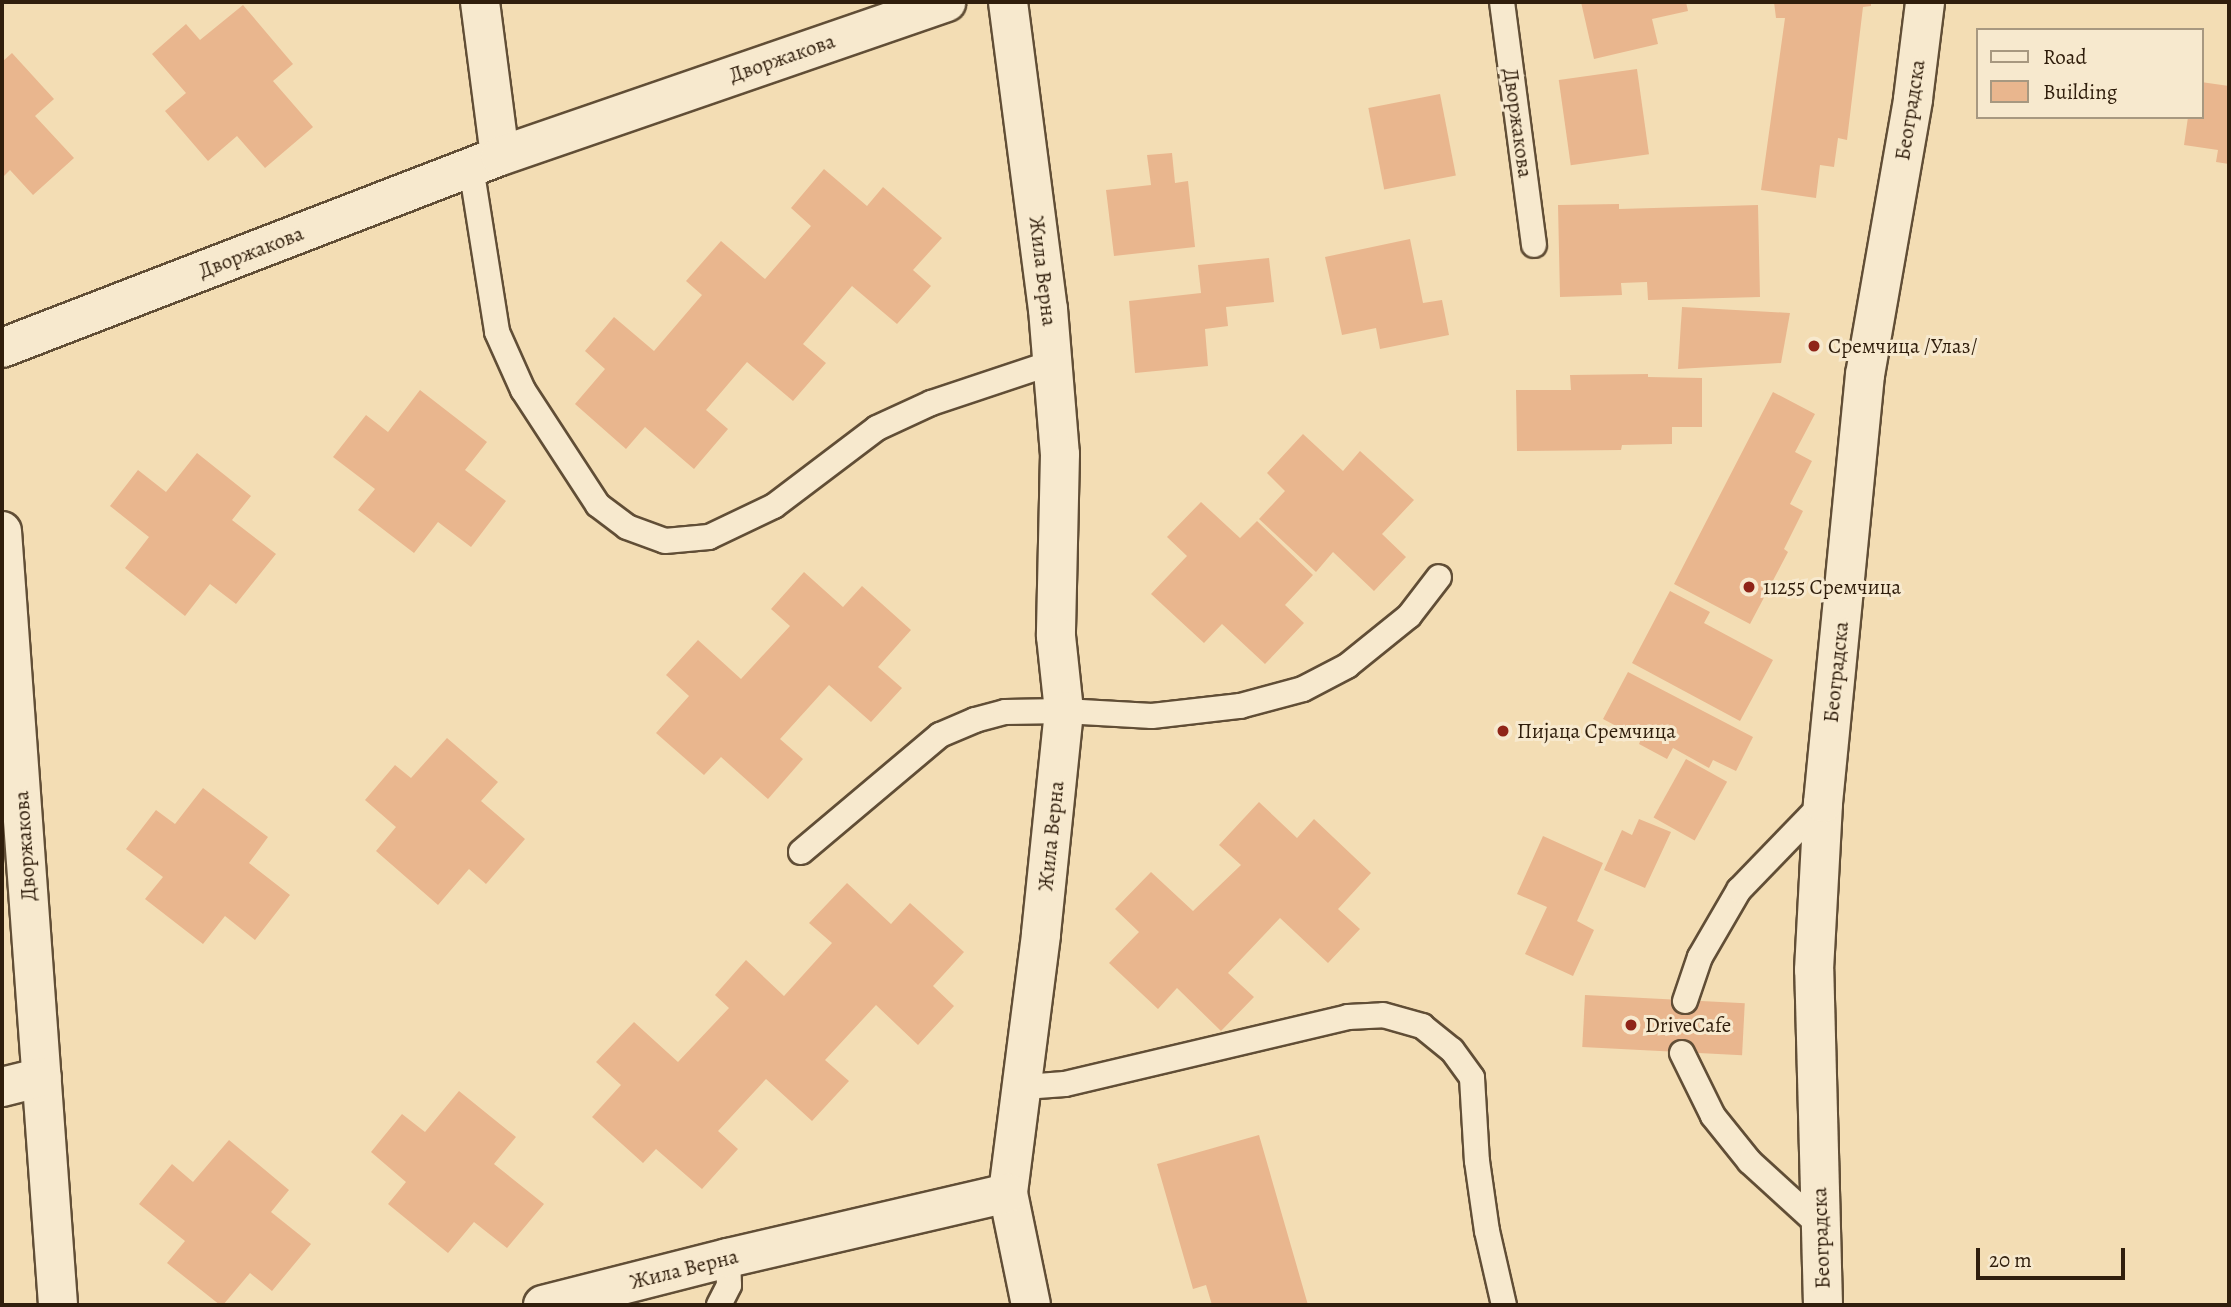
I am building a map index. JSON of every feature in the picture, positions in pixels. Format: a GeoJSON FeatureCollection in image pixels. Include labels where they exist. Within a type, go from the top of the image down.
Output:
{"type":"FeatureCollection","features":[{"type":"Feature","properties":{"kind":"street"},"geometry":{"type":"LineString","coordinates":[[480,2],[486,162]]}},
{"type":"Feature","properties":{"kind":"street","name":"Дворжакова"},"geometry":{"type":"LineString","coordinates":[[2,348],[486,162],[946,2]]}},
{"type":"Feature","properties":{"kind":"street","name":"Жила Верна"},"geometry":{"type":"LineString","coordinates":[[543,1305],[728,1258],[1008,1193],[1024,1087],[1064,711],[1056,635],[1060,454],[1054,362],[1008,2]]}},
{"type":"Feature","properties":{"kind":"street","name":"Београдска"},"geometry":{"type":"LineString","coordinates":[[1823,1305],[1814,970],[1823,803],[1866,375],[1913,99],[1925,2]]}},
{"type":"Feature","properties":{"kind":"street","name":"Дворжакова"},"geometry":{"type":"LineString","coordinates":[[2,539],[58,1305]]}},
{"type":"Feature","properties":{"kind":"street"},"geometry":{"type":"LineString","coordinates":[[2,1087],[42,1077]]}},
{"type":"Feature","properties":{"kind":"street"},"geometry":{"type":"LineString","coordinates":[[1008,1193],[1031,1305]]}},
{"type":"Feature","properties":{"kind":"lane","name":"Дворжакова"},"geometry":{"type":"LineString","coordinates":[[1502,2],[1534,245]]}},
{"type":"Feature","properties":{"kind":"lane"},"geometry":{"type":"LineString","coordinates":[[486,162],[497,332],[523,390],[598,505],[627,527],[665,541],[709,537],[774,506],[877,428],[992,380],[1054,362]]}},
{"type":"Feature","properties":{"kind":"lane"},"geometry":{"type":"LineString","coordinates":[[801,852],[940,735],[975,720],[1005,712],[1064,711],[1152,716],[1240,706],[1303,689],[1347,666],[1398,625],[1439,577]]}},
{"type":"Feature","properties":{"kind":"lane"},"geometry":{"type":"LineString","coordinates":[[1685,1001],[1700,957],[1739,890],[1823,803]]}},
{"type":"Feature","properties":{"kind":"lane"},"geometry":{"type":"LineString","coordinates":[[1024,1087],[1065,1084],[1348,1017],[1382,1015],[1422,1026],[1452,1050],[1472,1078],[1477,1161],[1486,1231],[1504,1305]]}},
{"type":"Feature","properties":{"kind":"lane"},"geometry":{"type":"LineString","coordinates":[[1682,1053],[1721,1125],[1749,1162],[1820,1226]]}},
{"type":"Feature","properties":{"kind":"lane"},"geometry":{"type":"LineString","coordinates":[[719,1305],[729,1285],[728,1258]]}},
{"type":"Feature","properties":{"kind":"building"},"geometry":{"type":"Polygon","coordinates":[[[1581,2],[1686,2],[1688,11],[1652,19],[1658,44],[1594,59],[1581,2]]]}},
{"type":"Feature","properties":{"kind":"building"},"geometry":{"type":"Polygon","coordinates":[[[1774,2],[1871,2],[1871,6],[1863,7],[1847,140],[1838,138],[1834,167],[1820,165],[1816,198],[1761,190],[1785,18],[1776,18],[1774,2]]]}},
{"type":"Feature","properties":{"kind":"building"},"geometry":{"type":"Polygon","coordinates":[[[243,5],[293,64],[273,81],[313,127],[265,168],[237,136],[208,161],[165,111],[186,93],[152,54],[186,24],[200,40],[243,5]]]}},
{"type":"Feature","properties":{"kind":"building"},"geometry":{"type":"Polygon","coordinates":[[[12,53],[54,99],[35,116],[74,158],[33,195],[10,170],[2,178],[2,62],[12,53]]]}},
{"type":"Feature","properties":{"kind":"building"},"geometry":{"type":"Polygon","coordinates":[[[1637,69],[1649,154],[1571,165],[1559,80],[1637,69]]]}},
{"type":"Feature","properties":{"kind":"building"},"geometry":{"type":"Polygon","coordinates":[[[2203,82],[2229,86],[2229,164],[2216,162],[2218,150],[2184,145],[2188,119],[2203,119],[2203,82]]]}},
{"type":"Feature","properties":{"kind":"building"},"geometry":{"type":"Polygon","coordinates":[[[1440,94],[1456,175],[1384,189],[1368,108],[1440,94]]]}},
{"type":"Feature","properties":{"kind":"building"},"geometry":{"type":"Polygon","coordinates":[[[1172,153],[1175,183],[1188,181],[1195,247],[1114,256],[1106,190],[1151,185],[1147,155],[1172,153]]]}},
{"type":"Feature","properties":{"kind":"building"},"geometry":{"type":"Polygon","coordinates":[[[824,169],[867,206],[883,187],[942,238],[913,270],[931,286],[897,324],[852,286],[803,344],[826,363],[793,401],[747,362],[706,410],[728,429],[694,469],[645,427],[626,449],[575,404],[605,369],[585,351],[614,317],[654,351],[702,295],[686,281],[721,241],[765,279],[811,226],[791,208],[824,169]]]}},
{"type":"Feature","properties":{"kind":"building"},"geometry":{"type":"Polygon","coordinates":[[[1619,204],[1619,209],[1758,205],[1760,297],[1648,300],[1647,282],[1621,283],[1622,295],[1560,297],[1558,205],[1619,204]]]}},
{"type":"Feature","properties":{"kind":"building"},"geometry":{"type":"Polygon","coordinates":[[[1410,239],[1423,303],[1442,300],[1449,335],[1380,349],[1376,328],[1342,335],[1325,257],[1410,239]]]}},
{"type":"Feature","properties":{"kind":"building"},"geometry":{"type":"Polygon","coordinates":[[[1269,258],[1274,302],[1226,307],[1228,326],[1205,329],[1208,366],[1135,373],[1129,301],[1201,293],[1198,265],[1269,258]]]}},
{"type":"Feature","properties":{"kind":"building"},"geometry":{"type":"Polygon","coordinates":[[[1682,307],[1790,313],[1781,363],[1678,369],[1682,307]]]}},
{"type":"Feature","properties":{"kind":"building"},"geometry":{"type":"Polygon","coordinates":[[[1648,374],[1648,377],[1702,378],[1702,427],[1672,427],[1672,444],[1622,445],[1621,450],[1517,451],[1516,390],[1571,390],[1570,375],[1648,374]]]}},
{"type":"Feature","properties":{"kind":"building"},"geometry":{"type":"Polygon","coordinates":[[[420,390],[487,442],[465,470],[506,501],[471,547],[438,522],[414,553],[358,510],[375,489],[333,457],[366,415],[388,432],[420,390]]]}},
{"type":"Feature","properties":{"kind":"building"},"geometry":{"type":"Polygon","coordinates":[[[1773,392],[1815,414],[1795,452],[1812,461],[1790,504],[1803,511],[1784,549],[1788,552],[1750,624],[1674,584],[1773,392]]]}},
{"type":"Feature","properties":{"kind":"building"},"geometry":{"type":"Polygon","coordinates":[[[1303,434],[1343,471],[1360,451],[1414,500],[1382,534],[1406,557],[1374,591],[1333,552],[1316,572],[1259,519],[1285,491],[1267,473],[1303,434]]]}},
{"type":"Feature","properties":{"kind":"building"},"geometry":{"type":"Polygon","coordinates":[[[197,453],[251,496],[232,520],[276,554],[236,604],[210,584],[185,616],[125,568],[149,537],[110,506],[138,470],[166,492],[197,453]]]}},
{"type":"Feature","properties":{"kind":"building"},"geometry":{"type":"Polygon","coordinates":[[[1201,502],[1240,538],[1257,521],[1313,575],[1285,605],[1304,623],[1265,664],[1222,624],[1204,643],[1151,594],[1187,556],[1167,537],[1201,502]]]}},
{"type":"Feature","properties":{"kind":"building"},"geometry":{"type":"Polygon","coordinates":[[[804,572],[843,607],[862,586],[911,630],[878,667],[902,688],[871,722],[829,685],[780,739],[803,759],[768,799],[721,757],[704,775],[656,733],[689,696],[666,675],[698,640],[741,679],[790,626],[771,609],[804,572]]]}},
{"type":"Feature","properties":{"kind":"building"},"geometry":{"type":"Polygon","coordinates":[[[1670,591],[1710,612],[1704,623],[1773,660],[1740,721],[1632,663],[1670,591]]]}},
{"type":"Feature","properties":{"kind":"building"},"geometry":{"type":"Polygon","coordinates":[[[1628,672],[1753,737],[1736,771],[1713,760],[1709,768],[1673,748],[1667,759],[1639,744],[1641,739],[1603,719],[1628,672]]]}},
{"type":"Feature","properties":{"kind":"building"},"geometry":{"type":"Polygon","coordinates":[[[447,738],[498,782],[481,801],[525,839],[486,884],[469,869],[438,905],[376,851],[396,827],[365,800],[395,765],[411,778],[447,738]]]}},
{"type":"Feature","properties":{"kind":"building"},"geometry":{"type":"Polygon","coordinates":[[[1686,759],[1727,782],[1695,840],[1654,818],[1686,759]]]}},
{"type":"Feature","properties":{"kind":"building"},"geometry":{"type":"Polygon","coordinates":[[[203,788],[268,837],[249,863],[290,895],[255,940],[225,916],[203,944],[145,899],[163,877],[126,849],[156,810],[175,824],[203,788]]]}},
{"type":"Feature","properties":{"kind":"building"},"geometry":{"type":"Polygon","coordinates":[[[1259,802],[1297,838],[1314,819],[1371,873],[1338,909],[1360,929],[1328,963],[1280,918],[1228,973],[1254,997],[1221,1031],[1177,988],[1158,1009],[1109,963],[1139,932],[1115,909],[1151,872],[1193,911],[1241,865],[1219,845],[1259,802]]]}},
{"type":"Feature","properties":{"kind":"building"},"geometry":{"type":"Polygon","coordinates":[[[1639,819],[1671,832],[1645,888],[1604,870],[1622,830],[1632,835],[1639,819]]]}},
{"type":"Feature","properties":{"kind":"building"},"geometry":{"type":"Polygon","coordinates":[[[1543,836],[1603,863],[1577,921],[1594,930],[1573,976],[1525,954],[1547,907],[1517,894],[1543,836]]]}},
{"type":"Feature","properties":{"kind":"building"},"geometry":{"type":"Polygon","coordinates":[[[847,883],[891,924],[910,903],[964,952],[933,986],[954,1006],[918,1045],[876,1005],[825,1060],[849,1081],[812,1121],[766,1079],[718,1131],[738,1149],[702,1189],[656,1149],[643,1163],[592,1117],[621,1085],[596,1062],[634,1022],[678,1062],[729,1008],[715,995],[746,960],[784,996],[832,943],[809,923],[847,883]]]}},
{"type":"Feature","properties":{"kind":"building"},"geometry":{"type":"Polygon","coordinates":[[[1585,995],[1745,1003],[1742,1055],[1582,1047],[1585,995]]]}},
{"type":"Feature","properties":{"kind":"building"},"geometry":{"type":"Polygon","coordinates":[[[459,1091],[516,1137],[494,1164],[544,1204],[507,1248],[474,1222],[448,1253],[388,1204],[406,1182],[371,1152],[402,1114],[425,1132],[459,1091]]]}},
{"type":"Feature","properties":{"kind":"building"},"geometry":{"type":"Polygon","coordinates":[[[1259,1135],[1308,1305],[1212,1305],[1206,1285],[1193,1289],[1157,1164],[1259,1135]]]}},
{"type":"Feature","properties":{"kind":"building"},"geometry":{"type":"Polygon","coordinates":[[[229,1140],[289,1190],[271,1212],[311,1244],[272,1291],[250,1273],[223,1305],[220,1305],[167,1263],[185,1241],[139,1204],[172,1164],[193,1182],[229,1140]]]}},
{"type":"Feature","properties":{"kind":"place","name":"Сремчица /Улаз/"},"geometry":{"type":"Point","coordinates":[1814,346]}},
{"type":"Feature","properties":{"kind":"place","name":"11255 Сремчица"},"geometry":{"type":"Point","coordinates":[1749,587]}},
{"type":"Feature","properties":{"kind":"place","name":"Пијаца Сремчица"},"geometry":{"type":"Point","coordinates":[1503,731]}},
{"type":"Feature","properties":{"kind":"place","name":"DriveCafe"},"geometry":{"type":"Point","coordinates":[1631,1025]}}]}
